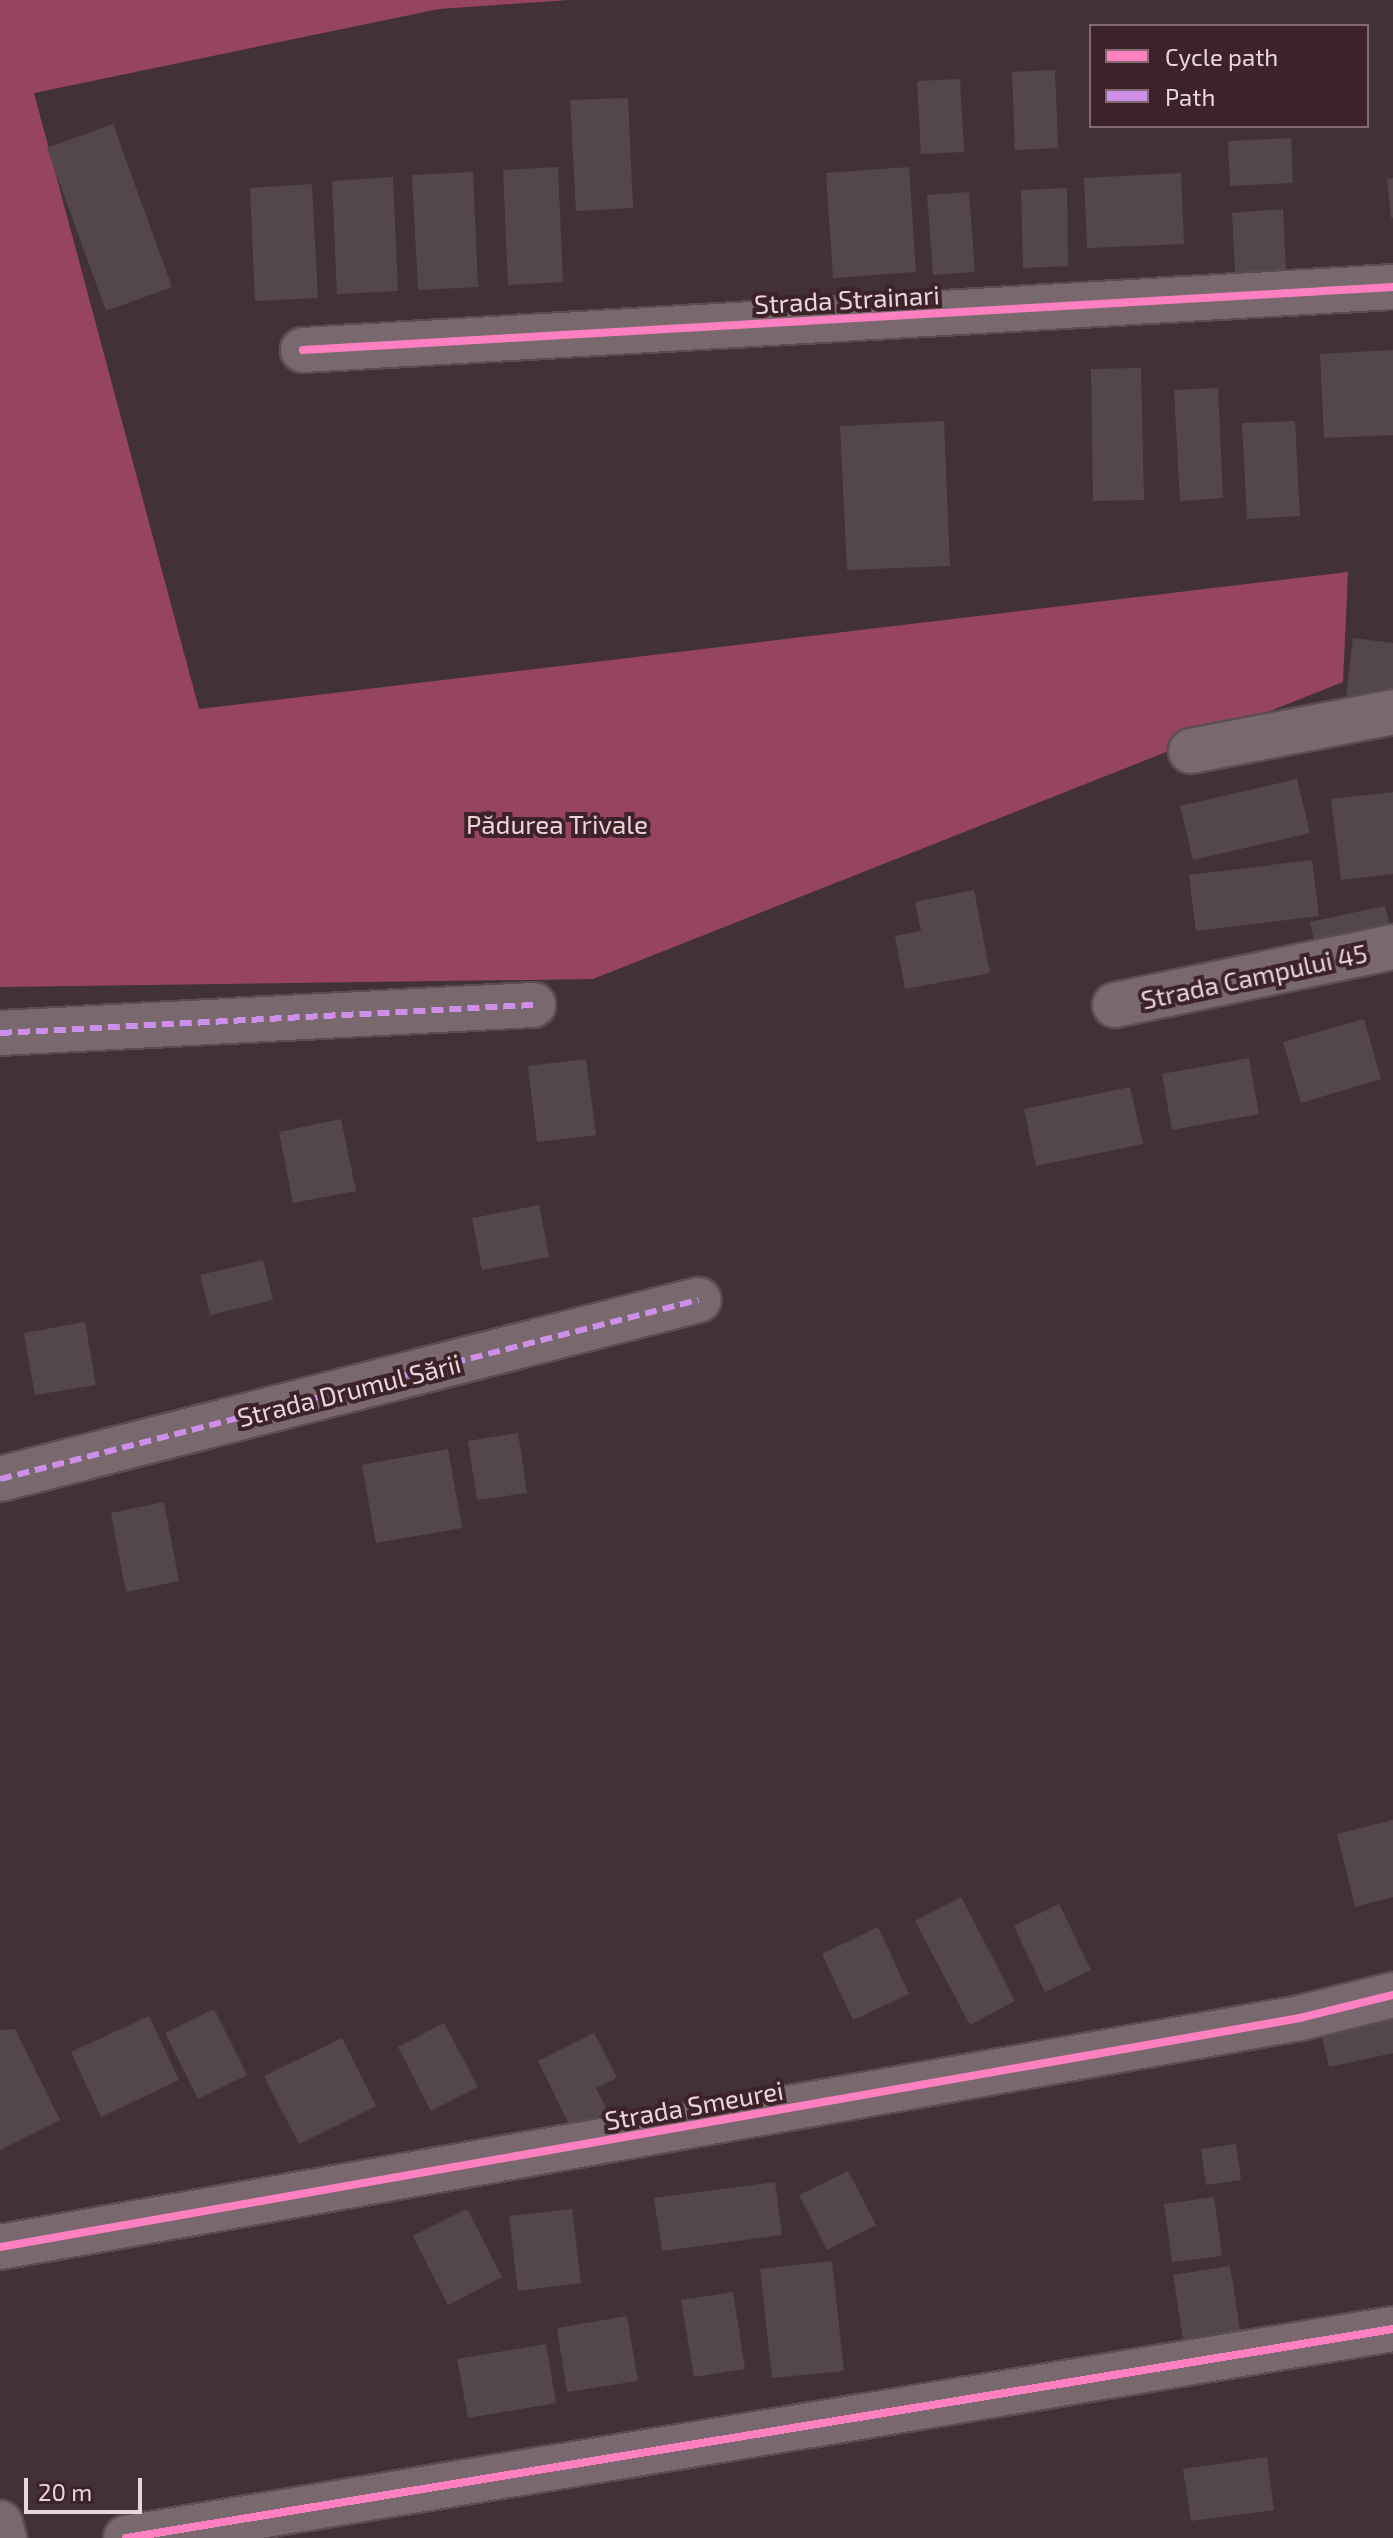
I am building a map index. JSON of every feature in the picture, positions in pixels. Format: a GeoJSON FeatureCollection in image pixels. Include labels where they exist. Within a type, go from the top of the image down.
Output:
{"type":"FeatureCollection","features":[{"type":"Feature","properties":{"kind":"street","name":"Strada Strainari"},"geometry":{"type":"LineString","coordinates":[[303,350],[1393,287]]}},
{"type":"Feature","properties":{"kind":"street"},"geometry":{"type":"LineString","coordinates":[[1191,751],[1393,712]]}},
{"type":"Feature","properties":{"kind":"street","name":"Strada Campului 45"},"geometry":{"type":"LineString","coordinates":[[1115,1005],[1393,947]]}},
{"type":"Feature","properties":{"kind":"street"},"geometry":{"type":"LineString","coordinates":[[0,1033],[533,1005]]}},
{"type":"Feature","properties":{"kind":"street","name":"Strada Drumul Sării"},"geometry":{"type":"LineString","coordinates":[[0,1479],[698,1300]]}},
{"type":"Feature","properties":{"kind":"street","name":"Strada Smeurei"},"geometry":{"type":"LineString","coordinates":[[0,2247],[1300,2018],[1393,1995]]}},
{"type":"Feature","properties":{"kind":"street"},"geometry":{"type":"LineString","coordinates":[[126,2538],[1393,2329]]}},
{"type":"Feature","properties":{"kind":"street"},"geometry":{"type":"LineString","coordinates":[[0,2523],[4,2538]]}},
{"type":"Feature","properties":{"kind":"green space","name":"Pădurea Trivale"},"geometry":{"type":"Polygon","coordinates":[[[0,0],[569,0],[439,9],[34,93],[199,709],[1348,572],[1343,682],[593,979],[0,987],[0,0]]]}},
{"type":"Feature","properties":{"kind":"building"},"geometry":{"type":"Polygon","coordinates":[[[1055,70],[1058,148],[1015,150],[1012,72],[1055,70]]]}},
{"type":"Feature","properties":{"kind":"building"},"geometry":{"type":"Polygon","coordinates":[[[960,79],[964,152],[921,154],[917,81],[960,79]]]}},
{"type":"Feature","properties":{"kind":"building"},"geometry":{"type":"Polygon","coordinates":[[[628,98],[633,208],[576,211],[570,100],[628,98]]]}},
{"type":"Feature","properties":{"kind":"building"},"geometry":{"type":"Polygon","coordinates":[[[113,124],[172,287],[106,311],[47,148],[113,124]]]}},
{"type":"Feature","properties":{"kind":"building"},"geometry":{"type":"Polygon","coordinates":[[[1291,138],[1293,183],[1230,186],[1228,141],[1291,138]]]}},
{"type":"Feature","properties":{"kind":"building"},"geometry":{"type":"Polygon","coordinates":[[[558,167],[563,282],[508,285],[503,170],[558,167]]]}},
{"type":"Feature","properties":{"kind":"building"},"geometry":{"type":"Polygon","coordinates":[[[909,167],[916,272],[833,278],[826,173],[909,167]]]}},
{"type":"Feature","properties":{"kind":"building"},"geometry":{"type":"Polygon","coordinates":[[[473,172],[478,287],[418,290],[412,175],[473,172]]]}},
{"type":"Feature","properties":{"kind":"building"},"geometry":{"type":"Polygon","coordinates":[[[1181,173],[1184,244],[1087,248],[1084,178],[1181,173]]]}},
{"type":"Feature","properties":{"kind":"building"},"geometry":{"type":"Polygon","coordinates":[[[393,177],[398,291],[337,294],[332,181],[393,177]]]}},
{"type":"Feature","properties":{"kind":"building"},"geometry":{"type":"Polygon","coordinates":[[[1393,178],[1393,218],[1391,218],[1387,179],[1393,178]]]}},
{"type":"Feature","properties":{"kind":"building"},"geometry":{"type":"Polygon","coordinates":[[[312,184],[318,298],[255,301],[250,188],[312,184]]]}},
{"type":"Feature","properties":{"kind":"building"},"geometry":{"type":"Polygon","coordinates":[[[1067,188],[1068,266],[1023,268],[1021,190],[1067,188]]]}},
{"type":"Feature","properties":{"kind":"building"},"geometry":{"type":"Polygon","coordinates":[[[969,192],[975,272],[933,275],[927,195],[969,192]]]}},
{"type":"Feature","properties":{"kind":"building"},"geometry":{"type":"Polygon","coordinates":[[[1283,209],[1286,270],[1235,273],[1232,213],[1283,209]]]}},
{"type":"Feature","properties":{"kind":"building"},"geometry":{"type":"Polygon","coordinates":[[[1393,350],[1393,435],[1324,438],[1320,354],[1393,350]]]}},
{"type":"Feature","properties":{"kind":"building"},"geometry":{"type":"Polygon","coordinates":[[[1141,368],[1144,500],[1093,501],[1091,369],[1141,368]]]}},
{"type":"Feature","properties":{"kind":"building"},"geometry":{"type":"Polygon","coordinates":[[[1218,388],[1223,498],[1180,501],[1174,390],[1218,388]]]}},
{"type":"Feature","properties":{"kind":"building"},"geometry":{"type":"Polygon","coordinates":[[[944,421],[950,566],[847,570],[840,426],[944,421]]]}},
{"type":"Feature","properties":{"kind":"building"},"geometry":{"type":"Polygon","coordinates":[[[1295,421],[1300,516],[1247,519],[1242,423],[1295,421]]]}},
{"type":"Feature","properties":{"kind":"building"},"geometry":{"type":"Polygon","coordinates":[[[1353,638],[1393,643],[1393,705],[1344,716],[1353,638]]]}},
{"type":"Feature","properties":{"kind":"building"},"geometry":{"type":"Polygon","coordinates":[[[1297,779],[1310,833],[1193,860],[1180,806],[1297,779]]]}},
{"type":"Feature","properties":{"kind":"building"},"geometry":{"type":"Polygon","coordinates":[[[1393,792],[1393,874],[1341,880],[1331,799],[1393,792]]]}},
{"type":"Feature","properties":{"kind":"building"},"geometry":{"type":"Polygon","coordinates":[[[1312,860],[1319,916],[1196,931],[1189,875],[1312,860]]]}},
{"type":"Feature","properties":{"kind":"building"},"geometry":{"type":"Polygon","coordinates":[[[974,890],[990,973],[905,989],[895,936],[921,931],[915,902],[974,890]]]}},
{"type":"Feature","properties":{"kind":"building"},"geometry":{"type":"Polygon","coordinates":[[[1385,906],[1391,933],[1316,949],[1310,922],[1385,906]]]}},
{"type":"Feature","properties":{"kind":"building"},"geometry":{"type":"Polygon","coordinates":[[[1364,1019],[1381,1079],[1301,1103],[1283,1042],[1364,1019]]]}},
{"type":"Feature","properties":{"kind":"building"},"geometry":{"type":"Polygon","coordinates":[[[1249,1058],[1259,1114],[1172,1130],[1162,1074],[1249,1058]]]}},
{"type":"Feature","properties":{"kind":"building"},"geometry":{"type":"Polygon","coordinates":[[[586,1059],[596,1135],[537,1142],[528,1066],[586,1059]]]}},
{"type":"Feature","properties":{"kind":"building"},"geometry":{"type":"Polygon","coordinates":[[[1130,1087],[1143,1144],[1036,1166],[1024,1109],[1130,1087]]]}},
{"type":"Feature","properties":{"kind":"building"},"geometry":{"type":"Polygon","coordinates":[[[341,1119],[356,1191],[293,1203],[279,1132],[341,1119]]]}},
{"type":"Feature","properties":{"kind":"building"},"geometry":{"type":"Polygon","coordinates":[[[539,1205],[549,1257],[482,1270],[472,1218],[539,1205]]]}},
{"type":"Feature","properties":{"kind":"building"},"geometry":{"type":"Polygon","coordinates":[[[263,1260],[273,1300],[210,1315],[200,1275],[263,1260]]]}},
{"type":"Feature","properties":{"kind":"building"},"geometry":{"type":"Polygon","coordinates":[[[85,1322],[96,1385],[35,1395],[24,1333],[85,1322]]]}},
{"type":"Feature","properties":{"kind":"building"},"geometry":{"type":"Polygon","coordinates":[[[518,1433],[527,1493],[477,1500],[468,1441],[518,1433]]]}},
{"type":"Feature","properties":{"kind":"building"},"geometry":{"type":"Polygon","coordinates":[[[448,1449],[462,1528],[376,1543],[362,1465],[448,1449]]]}},
{"type":"Feature","properties":{"kind":"building"},"geometry":{"type":"Polygon","coordinates":[[[164,1502],[179,1581],[126,1592],[111,1513],[164,1502]]]}},
{"type":"Feature","properties":{"kind":"building"},"geometry":{"type":"Polygon","coordinates":[[[1393,1820],[1393,1897],[1355,1907],[1337,1834],[1393,1820]]]}},
{"type":"Feature","properties":{"kind":"building"},"geometry":{"type":"Polygon","coordinates":[[[961,1897],[1015,2001],[970,2025],[915,1921],[961,1897]]]}},
{"type":"Feature","properties":{"kind":"building"},"geometry":{"type":"Polygon","coordinates":[[[1059,1904],[1091,1970],[1045,1992],[1014,1926],[1059,1904]]]}},
{"type":"Feature","properties":{"kind":"building"},"geometry":{"type":"Polygon","coordinates":[[[878,1927],[909,1994],[853,2020],[822,1954],[878,1927]]]}},
{"type":"Feature","properties":{"kind":"building"},"geometry":{"type":"Polygon","coordinates":[[[214,2009],[247,2075],[198,2099],[165,2033],[214,2009]]]}},
{"type":"Feature","properties":{"kind":"building"},"geometry":{"type":"Polygon","coordinates":[[[1393,2013],[1393,2053],[1329,2067],[1320,2029],[1393,2013]]]}},
{"type":"Feature","properties":{"kind":"building"},"geometry":{"type":"Polygon","coordinates":[[[149,2016],[179,2080],[101,2117],[71,2052],[149,2016]]]}},
{"type":"Feature","properties":{"kind":"building"},"geometry":{"type":"Polygon","coordinates":[[[444,2023],[478,2087],[431,2111],[398,2047],[444,2023]]]}},
{"type":"Feature","properties":{"kind":"building"},"geometry":{"type":"Polygon","coordinates":[[[15,2029],[60,2120],[0,2150],[0,2030],[15,2029]]]}},
{"type":"Feature","properties":{"kind":"building"},"geometry":{"type":"Polygon","coordinates":[[[594,2033],[617,2078],[596,2088],[608,2112],[572,2130],[538,2061],[594,2033]]]}},
{"type":"Feature","properties":{"kind":"building"},"geometry":{"type":"Polygon","coordinates":[[[342,2038],[376,2106],[299,2144],[264,2076],[342,2038]]]}},
{"type":"Feature","properties":{"kind":"building"},"geometry":{"type":"Polygon","coordinates":[[[1236,2144],[1241,2180],[1206,2185],[1201,2149],[1236,2144]]]}},
{"type":"Feature","properties":{"kind":"building"},"geometry":{"type":"Polygon","coordinates":[[[848,2171],[876,2225],[827,2250],[799,2195],[848,2171]]]}},
{"type":"Feature","properties":{"kind":"building"},"geometry":{"type":"Polygon","coordinates":[[[775,2182],[782,2235],[662,2251],[654,2198],[775,2182]]]}},
{"type":"Feature","properties":{"kind":"building"},"geometry":{"type":"Polygon","coordinates":[[[1214,2197],[1222,2256],[1172,2262],[1164,2204],[1214,2197]]]}},
{"type":"Feature","properties":{"kind":"building"},"geometry":{"type":"Polygon","coordinates":[[[467,2209],[502,2277],[448,2305],[413,2236],[467,2209]]]}},
{"type":"Feature","properties":{"kind":"building"},"geometry":{"type":"Polygon","coordinates":[[[572,2209],[581,2283],[518,2291],[509,2216],[572,2209]]]}},
{"type":"Feature","properties":{"kind":"building"},"geometry":{"type":"Polygon","coordinates":[[[832,2261],[844,2371],[772,2378],[760,2269],[832,2261]]]}},
{"type":"Feature","properties":{"kind":"building"},"geometry":{"type":"Polygon","coordinates":[[[1230,2266],[1240,2330],[1183,2339],[1173,2275],[1230,2266]]]}},
{"type":"Feature","properties":{"kind":"building"},"geometry":{"type":"Polygon","coordinates":[[[733,2292],[745,2369],[694,2377],[681,2300],[733,2292]]]}},
{"type":"Feature","properties":{"kind":"building"},"geometry":{"type":"Polygon","coordinates":[[[627,2316],[638,2381],[567,2392],[557,2328],[627,2316]]]}},
{"type":"Feature","properties":{"kind":"building"},"geometry":{"type":"Polygon","coordinates":[[[546,2344],[556,2403],[468,2418],[457,2359],[546,2344]]]}},
{"type":"Feature","properties":{"kind":"building"},"geometry":{"type":"Polygon","coordinates":[[[1267,2457],[1274,2510],[1191,2521],[1183,2469],[1267,2457]]]}},
{"type":"Feature","properties":{"kind":"marked path"},"geometry":{"type":"LineString","coordinates":[[0,1033],[533,1005]]}},
{"type":"Feature","properties":{"kind":"marked path"},"geometry":{"type":"LineString","coordinates":[[0,1479],[698,1300]]}},
{"type":"Feature","properties":{"kind":"cycle path"},"geometry":{"type":"LineString","coordinates":[[303,350],[1393,287]]}},
{"type":"Feature","properties":{"kind":"cycle path"},"geometry":{"type":"LineString","coordinates":[[0,2247],[1300,2018],[1393,1995]]}},
{"type":"Feature","properties":{"kind":"cycle path"},"geometry":{"type":"LineString","coordinates":[[126,2538],[1393,2329]]}}]}
